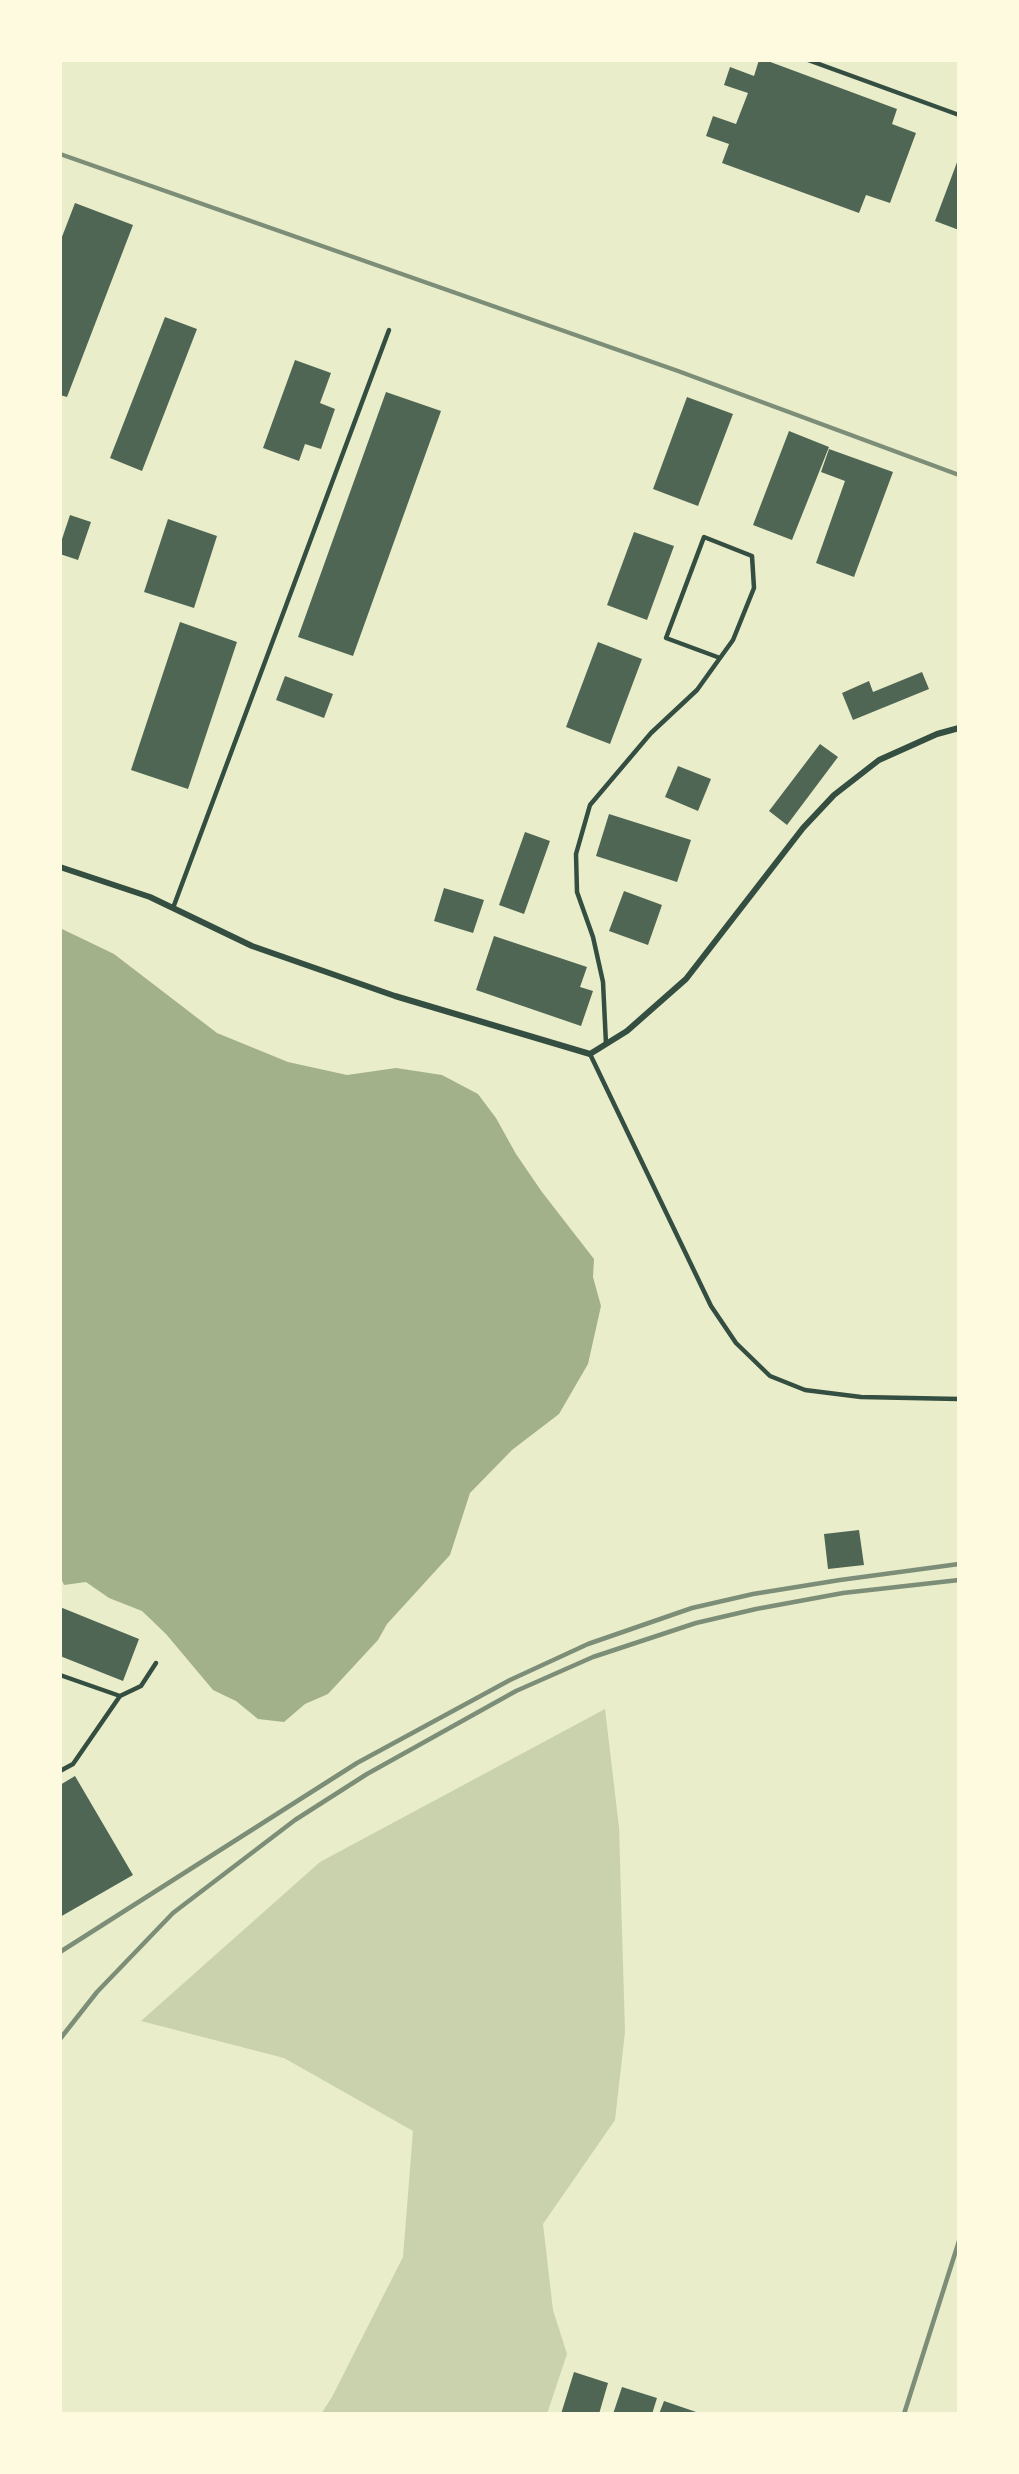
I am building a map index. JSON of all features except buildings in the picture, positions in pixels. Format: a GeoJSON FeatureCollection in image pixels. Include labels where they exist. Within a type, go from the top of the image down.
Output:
{"type":"FeatureCollection","features":[{"type":"Feature","properties":{"kind":"street"},"geometry":{"type":"LineString","coordinates":[[60,867],[150,897],[252,946],[362,984],[590,1054],[627,1031],[687,979],[803,828],[834,795],[879,760],[937,734],[959,728]]}},
{"type":"Feature","properties":{"kind":"lane"},"geometry":{"type":"LineString","coordinates":[[808,60],[959,115]]}},
{"type":"Feature","properties":{"kind":"lane"},"geometry":{"type":"LineString","coordinates":[[173,908],[389,330]]}},
{"type":"Feature","properties":{"kind":"lane"},"geometry":{"type":"LineString","coordinates":[[606,1044],[603,982],[593,937],[577,892],[576,854],[590,805],[651,733],[697,690],[733,640],[754,588],[752,556],[704,537],[666,638],[720,658]]}},
{"type":"Feature","properties":{"kind":"lane"},"geometry":{"type":"LineString","coordinates":[[590,1054],[711,1306],[736,1343],[770,1376],[805,1390],[861,1397],[959,1399]]}},
{"type":"Feature","properties":{"kind":"lane"},"geometry":{"type":"LineString","coordinates":[[60,1771],[73,1764],[120,1696],[141,1686],[156,1663]]}},
{"type":"Feature","properties":{"kind":"lane"},"geometry":{"type":"LineString","coordinates":[[60,1675],[120,1696]]}},
{"type":"Feature","properties":{"kind":"shaded area"},"geometry":{"type":"Polygon","coordinates":[[[60,928],[114,954],[217,1033],[288,1062],[347,1075],[396,1068],[442,1075],[478,1094],[496,1118],[516,1154],[542,1192],[594,1259],[593,1277],[601,1306],[588,1364],[559,1414],[512,1450],[470,1493],[450,1555],[387,1624],[378,1640],[328,1694],[305,1704],[284,1722],[258,1719],[236,1701],[213,1690],[166,1634],[142,1611],[109,1598],[86,1582],[64,1585],[60,1576],[60,928]]]}},
{"type":"Feature","properties":{"kind":"shaded area"},"geometry":{"type":"Polygon","coordinates":[[[605,1709],[619,1827],[625,2032],[615,2120],[543,2224],[553,2310],[567,2354],[547,2414],[321,2414],[332,2397],[403,2257],[413,2131],[284,2058],[141,2021],[320,1862],[605,1709]]]}},
{"type":"Feature","properties":{"kind":"railway"},"geometry":{"type":"LineString","coordinates":[[60,154],[678,371],[959,475]]}},
{"type":"Feature","properties":{"kind":"railway"},"geometry":{"type":"LineString","coordinates":[[60,1952],[357,1763],[510,1680],[588,1644],[692,1608],[753,1594],[959,1564]]}},
{"type":"Feature","properties":{"kind":"railway"},"geometry":{"type":"LineString","coordinates":[[60,2039],[97,1992],[173,1913],[295,1820],[367,1774],[516,1691],[593,1657],[696,1623],[843,1593],[959,1580]]}},
{"type":"Feature","properties":{"kind":"railway"},"geometry":{"type":"LineString","coordinates":[[904,2414],[959,2241]]}}]}
